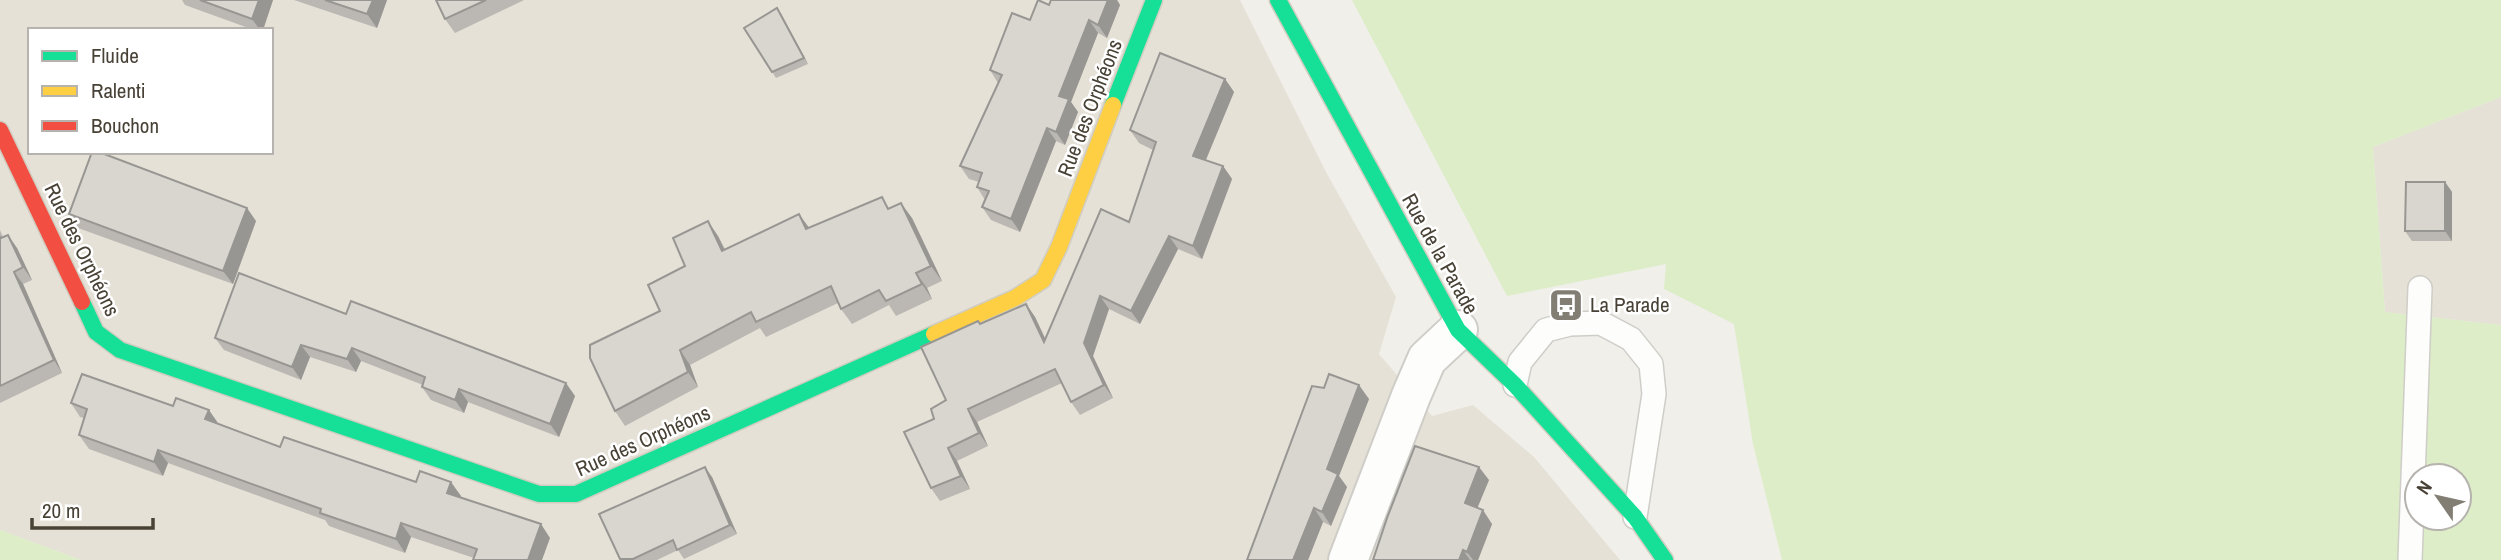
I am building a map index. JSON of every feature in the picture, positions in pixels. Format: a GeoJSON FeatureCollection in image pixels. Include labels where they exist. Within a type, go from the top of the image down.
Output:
{"type":"FeatureCollection","features":[{"type":"Feature","properties":{"kind":"street","name":"Rue des Orphéons"},"geometry":{"type":"LineString","coordinates":[[0,130],[96,332],[120,350],[539,494],[576,494],[1015,298],[1042,280],[1059,247],[1154,0]]}},
{"type":"Feature","properties":{"kind":"street","name":"Rue de la Parade"},"geometry":{"type":"LineString","coordinates":[[1278,0],[1458,330],[1515,385],[1635,517],[1665,560]]}},
{"type":"Feature","properties":{"kind":"street"},"geometry":{"type":"LineString","coordinates":[[1348,560],[1427,359],[1458,330]]}},
{"type":"Feature","properties":{"kind":"lane"},"geometry":{"type":"LineString","coordinates":[[2410,560],[2420,288]]}},
{"type":"Feature","properties":{"kind":"lane"},"geometry":{"type":"LineString","coordinates":[[1515,385],[1520,362],[1546,330],[1570,324],[1601,323],[1631,339],[1651,364],[1654,394],[1635,517]]}},
{"type":"Feature","properties":{"kind":"shaded area"},"geometry":{"type":"Polygon","coordinates":[[[0,0],[1240,0],[1326,172],[1396,297],[1379,354],[1432,416],[1473,405],[1534,457],[1620,560],[81,560],[0,530],[0,0]]]}},
{"type":"Feature","properties":{"kind":"shaded area"},"geometry":{"type":"Polygon","coordinates":[[[2501,97],[2501,325],[2385,312],[2373,147],[2501,97]]]}},
{"type":"Feature","properties":{"kind":"green space"},"geometry":{"type":"Polygon","coordinates":[[[1352,0],[2501,0],[2501,97],[2373,147],[2385,312],[2501,325],[2501,560],[1782,560],[1753,444],[1734,324],[1664,289],[1666,264],[1507,296],[1352,0]]]}},
{"type":"Feature","properties":{"kind":"green space"},"geometry":{"type":"Polygon","coordinates":[[[0,530],[81,560],[0,560],[0,530]]]}},
{"type":"Feature","properties":{"kind":"building"},"geometry":{"type":"Polygon","coordinates":[[[200,0],[259,0],[252,19],[200,0]]]}},
{"type":"Feature","properties":{"kind":"building"},"geometry":{"type":"Polygon","coordinates":[[[325,0],[373,0],[367,14],[325,0]]]}},
{"type":"Feature","properties":{"kind":"building"},"geometry":{"type":"Polygon","coordinates":[[[436,0],[486,0],[445,19],[436,0]]]}},
{"type":"Feature","properties":{"kind":"building"},"geometry":{"type":"Polygon","coordinates":[[[1038,0],[1049,5],[1051,0],[1108,0],[1098,25],[1089,20],[1059,96],[1069,99],[1056,132],[1047,128],[1011,219],[982,207],[989,191],[977,187],[982,173],[960,166],[1002,75],[990,70],[1012,13],[1030,20],[1038,0]]]}},
{"type":"Feature","properties":{"kind":"building"},"geometry":{"type":"Polygon","coordinates":[[[777,8],[804,58],[772,72],[744,28],[777,8]]]}},
{"type":"Feature","properties":{"kind":"building"},"geometry":{"type":"Polygon","coordinates":[[[1160,53],[1225,79],[1193,156],[1223,166],[1193,246],[1169,236],[1131,311],[1100,296],[1084,343],[1104,385],[1071,402],[1055,369],[968,409],[979,433],[948,448],[961,476],[931,488],[904,432],[934,419],[931,409],[946,400],[921,347],[978,321],[980,324],[1026,304],[1044,342],[1101,209],[1129,222],[1156,142],[1130,130],[1160,53]]]}},
{"type":"Feature","properties":{"kind":"building"},"geometry":{"type":"Polygon","coordinates":[[[91,154],[104,154],[247,208],[223,271],[69,214],[91,154]]]}},
{"type":"Feature","properties":{"kind":"building"},"geometry":{"type":"Polygon","coordinates":[[[2406,182],[2445,182],[2445,231],[2405,231],[2406,182]]]}},
{"type":"Feature","properties":{"kind":"building"},"geometry":{"type":"Polygon","coordinates":[[[882,197],[888,209],[901,203],[931,266],[916,273],[922,284],[886,301],[879,290],[841,309],[831,286],[756,322],[751,312],[680,350],[688,372],[615,411],[590,358],[590,345],[660,311],[648,285],[685,266],[673,238],[708,221],[722,251],[799,214],[806,229],[882,197]]]}},
{"type":"Feature","properties":{"kind":"building"},"geometry":{"type":"Polygon","coordinates":[[[8,235],[23,267],[14,272],[54,360],[0,386],[0,237],[8,235]]]}},
{"type":"Feature","properties":{"kind":"building"},"geometry":{"type":"Polygon","coordinates":[[[239,273],[346,314],[351,301],[566,383],[550,424],[459,389],[455,400],[422,387],[425,377],[352,348],[347,359],[301,345],[292,367],[215,338],[239,273]]]}},
{"type":"Feature","properties":{"kind":"building"},"geometry":{"type":"Polygon","coordinates":[[[82,374],[173,406],[176,398],[209,410],[205,419],[280,447],[284,437],[416,482],[420,471],[451,482],[447,493],[541,524],[528,560],[473,560],[477,549],[401,523],[396,539],[320,513],[321,509],[158,450],[154,462],[79,435],[87,409],[71,403],[82,374]]]}},
{"type":"Feature","properties":{"kind":"building"},"geometry":{"type":"Polygon","coordinates":[[[1329,374],[1359,385],[1327,469],[1338,474],[1322,512],[1314,508],[1293,560],[1247,560],[1312,386],[1324,388],[1329,374]]]}},
{"type":"Feature","properties":{"kind":"building"},"geometry":{"type":"Polygon","coordinates":[[[1415,446],[1479,467],[1465,503],[1483,510],[1467,552],[1463,550],[1459,560],[1373,560],[1415,446]]]}},
{"type":"Feature","properties":{"kind":"building"},"geometry":{"type":"Polygon","coordinates":[[[705,467],[730,525],[677,550],[673,540],[633,559],[620,559],[599,514],[705,467]]]}},
{"type":"Feature","properties":{"kind":"traffic: fast"},"geometry":{"type":"LineString","coordinates":[[1113,105],[1154,0]]}},
{"type":"Feature","properties":{"kind":"traffic: fast"},"geometry":{"type":"LineString","coordinates":[[1278,0],[1458,330],[1515,385],[1635,517],[1665,560]]}},
{"type":"Feature","properties":{"kind":"traffic: fast"},"geometry":{"type":"LineString","coordinates":[[82,302],[96,332],[120,350],[539,494],[576,494],[934,334]]}},
{"type":"Feature","properties":{"kind":"traffic: slow"},"geometry":{"type":"LineString","coordinates":[[934,334],[1015,298],[1043,280],[1059,247],[1113,105]]}},
{"type":"Feature","properties":{"kind":"traffic: jam"},"geometry":{"type":"LineString","coordinates":[[0,130],[82,302]]}},
{"type":"Feature","properties":{"kind":"place","name":"La Parade"},"geometry":{"type":"Point","coordinates":[1566,305]}}]}
